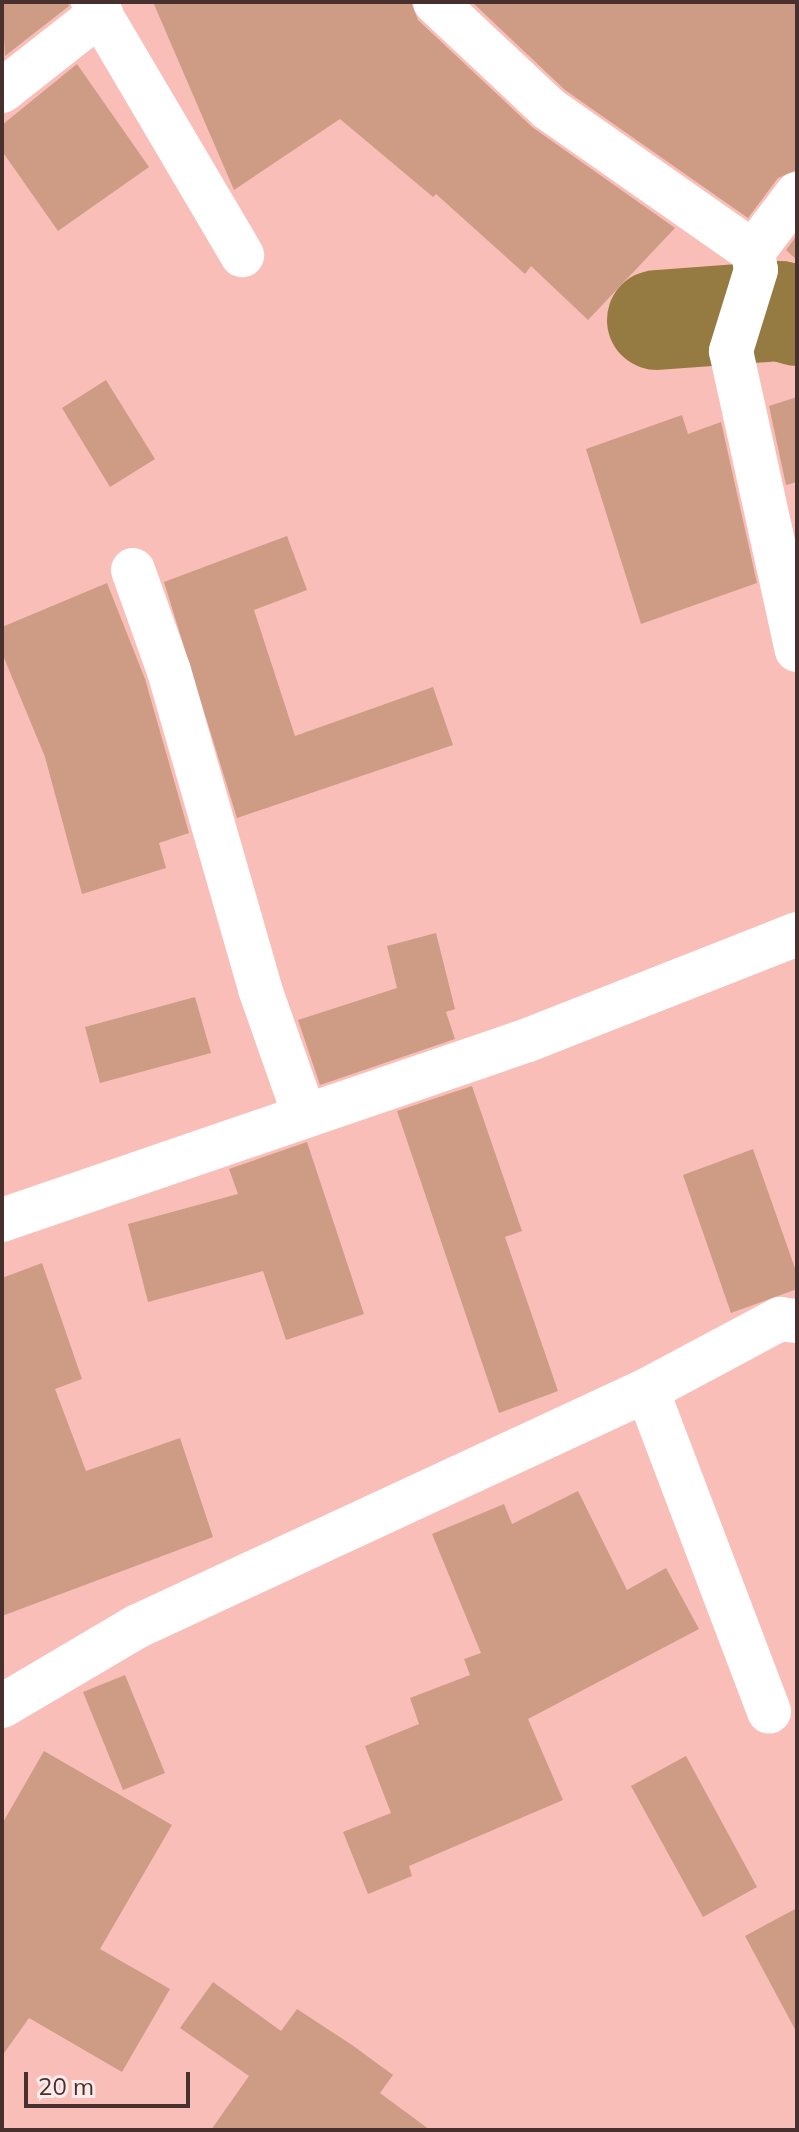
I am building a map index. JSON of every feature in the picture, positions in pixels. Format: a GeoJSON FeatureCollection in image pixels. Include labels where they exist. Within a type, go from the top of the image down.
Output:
{"type":"FeatureCollection","features":[{"type":"Feature","properties":{"kind":"street"},"geometry":{"type":"LineString","coordinates":[[435,2],[549,109],[755,261]]}},
{"type":"Feature","properties":{"kind":"street"},"geometry":{"type":"LineString","coordinates":[[2,91],[97,8],[242,255]]}},
{"type":"Feature","properties":{"kind":"street"},"geometry":{"type":"LineString","coordinates":[[797,194],[755,261],[732,336],[736,388],[797,650]]}},
{"type":"Feature","properties":{"kind":"street"},"geometry":{"type":"LineString","coordinates":[[133,570],[169,671],[260,989],[304,1114]]}},
{"type":"Feature","properties":{"kind":"street"},"geometry":{"type":"LineString","coordinates":[[2,1220],[304,1114],[528,1040],[797,934]]}},
{"type":"Feature","properties":{"kind":"street"},"geometry":{"type":"LineString","coordinates":[[2,1706],[138,1626],[647,1390],[780,1319],[797,1321]]}},
{"type":"Feature","properties":{"kind":"street"},"geometry":{"type":"LineString","coordinates":[[647,1390],[769,1712]]}},
{"type":"Feature","properties":{"kind":"building"},"geometry":{"type":"Polygon","coordinates":[[[2,2],[68,2],[69,6],[5,56],[2,2]]]}},
{"type":"Feature","properties":{"kind":"building"},"geometry":{"type":"Polygon","coordinates":[[[153,2],[411,2],[418,20],[532,127],[675,228],[588,320],[531,266],[525,274],[436,194],[433,197],[340,119],[234,190],[153,2]]]}},
{"type":"Feature","properties":{"kind":"building"},"geometry":{"type":"Polygon","coordinates":[[[472,2],[797,2],[797,170],[778,178],[748,218],[565,90],[472,2]]]}},
{"type":"Feature","properties":{"kind":"building"},"geometry":{"type":"Polygon","coordinates":[[[77,64],[149,167],[58,231],[2,151],[2,125],[77,64]]]}},
{"type":"Feature","properties":{"kind":"building"},"geometry":{"type":"Polygon","coordinates":[[[797,235],[797,260],[786,250],[797,235]]]}},
{"type":"Feature","properties":{"kind":"building"},"geometry":{"type":"Polygon","coordinates":[[[106,380],[155,459],[110,487],[62,408],[106,380]]]}},
{"type":"Feature","properties":{"kind":"building"},"geometry":{"type":"Polygon","coordinates":[[[797,397],[797,482],[786,485],[769,406],[797,397]]]}},
{"type":"Feature","properties":{"kind":"building"},"geometry":{"type":"Polygon","coordinates":[[[682,415],[688,434],[721,422],[757,583],[641,624],[586,449],[682,415]]]}},
{"type":"Feature","properties":{"kind":"building"},"geometry":{"type":"Polygon","coordinates":[[[287,536],[307,590],[254,610],[295,736],[433,687],[453,745],[237,818],[164,582],[287,536]]]}},
{"type":"Feature","properties":{"kind":"building"},"geometry":{"type":"Polygon","coordinates":[[[107,583],[145,679],[189,833],[159,843],[166,868],[82,894],[45,757],[2,653],[2,627],[107,583]]]}},
{"type":"Feature","properties":{"kind":"building"},"geometry":{"type":"Polygon","coordinates":[[[436,933],[455,1009],[446,1012],[455,1039],[320,1085],[298,1020],[397,988],[387,946],[436,933]]]}},
{"type":"Feature","properties":{"kind":"building"},"geometry":{"type":"Polygon","coordinates":[[[195,997],[211,1053],[100,1083],[85,1027],[195,997]]]}},
{"type":"Feature","properties":{"kind":"building"},"geometry":{"type":"Polygon","coordinates":[[[472,1086],[522,1231],[505,1237],[558,1391],[499,1413],[397,1111],[472,1086]]]}},
{"type":"Feature","properties":{"kind":"building"},"geometry":{"type":"Polygon","coordinates":[[[307,1142],[364,1314],[286,1340],[263,1271],[148,1302],[128,1224],[238,1194],[229,1169],[307,1142]]]}},
{"type":"Feature","properties":{"kind":"building"},"geometry":{"type":"Polygon","coordinates":[[[753,1149],[797,1274],[797,1289],[731,1313],[683,1175],[753,1149]]]}},
{"type":"Feature","properties":{"kind":"building"},"geometry":{"type":"Polygon","coordinates":[[[42,1263],[82,1379],[55,1389],[86,1471],[180,1438],[213,1537],[2,1616],[2,1278],[42,1263]]]}},
{"type":"Feature","properties":{"kind":"building"},"geometry":{"type":"Polygon","coordinates":[[[578,1491],[627,1590],[666,1568],[699,1629],[528,1719],[563,1800],[409,1866],[412,1876],[368,1894],[343,1832],[391,1813],[365,1746],[419,1724],[410,1698],[470,1675],[464,1659],[481,1653],[432,1534],[504,1504],[512,1524],[578,1491]]]}},
{"type":"Feature","properties":{"kind":"building"},"geometry":{"type":"Polygon","coordinates":[[[125,1675],[165,1773],[123,1790],[83,1692],[125,1675]]]}},
{"type":"Feature","properties":{"kind":"building"},"geometry":{"type":"Polygon","coordinates":[[[44,1751],[172,1825],[100,1949],[170,1989],[122,2072],[29,2018],[2,2056],[2,1824],[44,1751]]]}},
{"type":"Feature","properties":{"kind":"building"},"geometry":{"type":"Polygon","coordinates":[[[686,1756],[757,1887],[703,1917],[631,1786],[686,1756]]]}},
{"type":"Feature","properties":{"kind":"building"},"geometry":{"type":"Polygon","coordinates":[[[797,1908],[797,2033],[745,1936],[797,1908]]]}},
{"type":"Feature","properties":{"kind":"building"},"geometry":{"type":"Polygon","coordinates":[[[213,1982],[281,2031],[297,2009],[352,2045],[393,2075],[380,2093],[430,2130],[211,2130],[249,2076],[180,2028],[213,1982]]]}},
{"type":"Feature","properties":{"kind":"waterway"},"geometry":{"type":"LineString","coordinates":[[657,320],[780,311],[797,316]]}}]}
